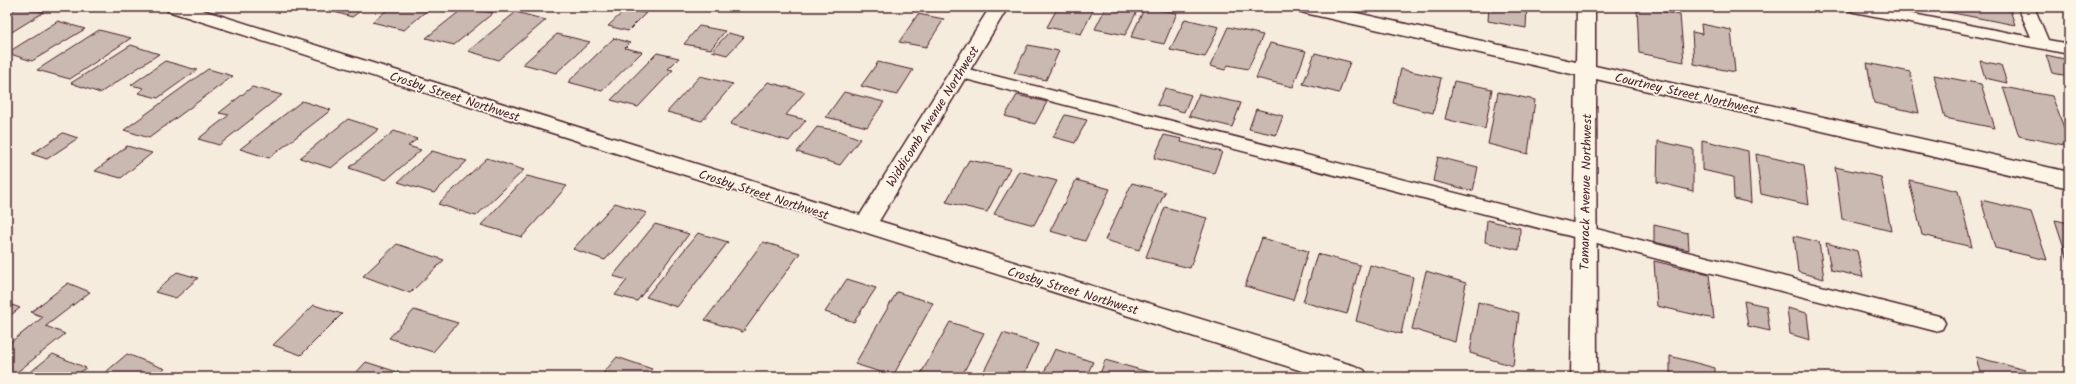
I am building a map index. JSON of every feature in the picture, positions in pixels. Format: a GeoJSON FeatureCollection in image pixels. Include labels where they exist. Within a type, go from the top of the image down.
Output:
{"type":"FeatureCollection","features":[{"type":"Feature","properties":{"kind":"street","name":"Crosby Street Northwest"},"geometry":{"type":"LineString","coordinates":[[174,7],[865,225],[1356,377]]}},
{"type":"Feature","properties":{"kind":"street","name":"Widdicomb Avenue Northwest"},"geometry":{"type":"LineString","coordinates":[[865,225],[999,7]]}},
{"type":"Feature","properties":{"kind":"street","name":"Courtney Street Northwest"},"geometry":{"type":"LineString","coordinates":[[1305,7],[2069,180]]}},
{"type":"Feature","properties":{"kind":"street","name":"Tamarack Avenue Northwest"},"geometry":{"type":"LineString","coordinates":[[1584,377],[1586,7]]}},
{"type":"Feature","properties":{"kind":"lane"},"geometry":{"type":"LineString","coordinates":[[1854,7],[2069,49]]}},
{"type":"Feature","properties":{"kind":"lane"},"geometry":{"type":"LineString","coordinates":[[2026,7],[2041,43]]}},
{"type":"Feature","properties":{"kind":"lane"},"geometry":{"type":"LineString","coordinates":[[960,72],[1935,323]]}},
{"type":"Feature","properties":{"kind":"building"},"geometry":{"type":"Polygon","coordinates":[[[18,7],[44,12],[7,35],[7,14],[18,7]]]}},
{"type":"Feature","properties":{"kind":"building"},"geometry":{"type":"Polygon","coordinates":[[[321,7],[366,7],[352,17],[320,8],[321,7]]]}},
{"type":"Feature","properties":{"kind":"building"},"geometry":{"type":"Polygon","coordinates":[[[391,7],[431,7],[404,30],[372,22],[391,7]]]}},
{"type":"Feature","properties":{"kind":"building"},"geometry":{"type":"Polygon","coordinates":[[[465,7],[493,13],[454,45],[426,38],[465,7]]]}},
{"type":"Feature","properties":{"kind":"building"},"geometry":{"type":"Polygon","coordinates":[[[1058,7],[1095,7],[1081,34],[1047,27],[1058,7]]]}},
{"type":"Feature","properties":{"kind":"building"},"geometry":{"type":"Polygon","coordinates":[[[1106,7],[1139,7],[1125,35],[1095,29],[1106,7]]]}},
{"type":"Feature","properties":{"kind":"building"},"geometry":{"type":"Polygon","coordinates":[[[1145,7],[1177,13],[1164,44],[1131,37],[1145,7]]]}},
{"type":"Feature","properties":{"kind":"building"},"geometry":{"type":"Polygon","coordinates":[[[1489,7],[1527,7],[1526,28],[1488,21],[1489,7]]]}},
{"type":"Feature","properties":{"kind":"building"},"geometry":{"type":"Polygon","coordinates":[[[1637,7],[1663,7],[1663,12],[1680,15],[1684,62],[1639,53],[1637,7]]]}},
{"type":"Feature","properties":{"kind":"building"},"geometry":{"type":"Polygon","coordinates":[[[1922,7],[2009,7],[2015,25],[1922,7]]]}},
{"type":"Feature","properties":{"kind":"building"},"geometry":{"type":"Polygon","coordinates":[[[626,9],[646,13],[628,31],[608,26],[626,9]]]}},
{"type":"Feature","properties":{"kind":"building"},"geometry":{"type":"Polygon","coordinates":[[[516,12],[546,20],[499,60],[468,51],[516,12]]]}},
{"type":"Feature","properties":{"kind":"building"},"geometry":{"type":"Polygon","coordinates":[[[918,14],[944,19],[926,47],[899,42],[918,14]]]}},
{"type":"Feature","properties":{"kind":"building"},"geometry":{"type":"Polygon","coordinates":[[[1185,19],[1219,27],[1205,57],[1170,50],[1185,19]]]}},
{"type":"Feature","properties":{"kind":"building"},"geometry":{"type":"Polygon","coordinates":[[[58,21],[85,29],[32,61],[7,53],[58,21]]]}},
{"type":"Feature","properties":{"kind":"building"},"geometry":{"type":"Polygon","coordinates":[[[1701,24],[1731,30],[1735,72],[1694,64],[1692,32],[1702,34],[1701,24]]]}},
{"type":"Feature","properties":{"kind":"building"},"geometry":{"type":"Polygon","coordinates":[[[699,26],[725,31],[711,49],[684,44],[699,26]]]}},
{"type":"Feature","properties":{"kind":"building"},"geometry":{"type":"Polygon","coordinates":[[[1228,27],[1263,35],[1248,69],[1228,65],[1225,70],[1210,66],[1228,27]]]}},
{"type":"Feature","properties":{"kind":"building"},"geometry":{"type":"Polygon","coordinates":[[[99,30],[131,38],[70,79],[37,70],[99,30]]]}},
{"type":"Feature","properties":{"kind":"building"},"geometry":{"type":"Polygon","coordinates":[[[728,33],[744,37],[727,55],[712,51],[728,33]]]}},
{"type":"Feature","properties":{"kind":"building"},"geometry":{"type":"Polygon","coordinates":[[[557,34],[590,42],[556,73],[523,64],[557,34]]]}},
{"type":"Feature","properties":{"kind":"building"},"geometry":{"type":"Polygon","coordinates":[[[614,38],[630,43],[625,48],[642,52],[602,91],[568,82],[614,38]]]}},
{"type":"Feature","properties":{"kind":"building"},"geometry":{"type":"Polygon","coordinates":[[[1270,43],[1306,51],[1293,87],[1256,78],[1270,43]]]}},
{"type":"Feature","properties":{"kind":"building"},"geometry":{"type":"Polygon","coordinates":[[[131,45],[159,54],[100,93],[71,83],[131,45]]]}},
{"type":"Feature","properties":{"kind":"building"},"geometry":{"type":"Polygon","coordinates":[[[1028,45],[1059,51],[1046,80],[1014,73],[1028,45]]]}},
{"type":"Feature","properties":{"kind":"building"},"geometry":{"type":"Polygon","coordinates":[[[657,53],[679,58],[668,69],[673,70],[638,107],[611,100],[657,53]]]}},
{"type":"Feature","properties":{"kind":"building"},"geometry":{"type":"Polygon","coordinates":[[[1315,53],[1350,62],[1339,93],[1303,84],[1315,53]]]}},
{"type":"Feature","properties":{"kind":"building"},"geometry":{"type":"Polygon","coordinates":[[[2046,55],[2069,60],[2069,76],[2052,73],[2046,55]]]}},
{"type":"Feature","properties":{"kind":"building"},"geometry":{"type":"Polygon","coordinates":[[[165,61],[197,70],[158,98],[138,93],[144,88],[131,85],[165,61]]]}},
{"type":"Feature","properties":{"kind":"building"},"geometry":{"type":"Polygon","coordinates":[[[1980,61],[2001,65],[2007,83],[1985,78],[1980,61]]]}},
{"type":"Feature","properties":{"kind":"building"},"geometry":{"type":"Polygon","coordinates":[[[878,62],[913,70],[897,95],[861,86],[878,62]]]}},
{"type":"Feature","properties":{"kind":"building"},"geometry":{"type":"Polygon","coordinates":[[[1867,63],[1910,72],[1919,113],[1874,103],[1867,63]]]}},
{"type":"Feature","properties":{"kind":"building"},"geometry":{"type":"Polygon","coordinates":[[[208,69],[233,76],[149,138],[124,130],[208,69]]]}},
{"type":"Feature","properties":{"kind":"building"},"geometry":{"type":"Polygon","coordinates":[[[1401,69],[1441,78],[1433,113],[1393,103],[1401,69]]]}},
{"type":"Feature","properties":{"kind":"building"},"geometry":{"type":"Polygon","coordinates":[[[1934,75],[1981,84],[1995,128],[1945,118],[1934,75]]]}},
{"type":"Feature","properties":{"kind":"building"},"geometry":{"type":"Polygon","coordinates":[[[700,76],[733,84],[702,121],[667,112],[700,76]]]}},
{"type":"Feature","properties":{"kind":"building"},"geometry":{"type":"Polygon","coordinates":[[[1454,81],[1492,89],[1485,129],[1445,119],[1454,81]]]}},
{"type":"Feature","properties":{"kind":"building"},"geometry":{"type":"Polygon","coordinates":[[[768,82],[805,92],[786,115],[806,120],[789,141],[730,124],[768,82]]]}},
{"type":"Feature","properties":{"kind":"building"},"geometry":{"type":"Polygon","coordinates":[[[252,87],[282,95],[219,145],[198,139],[229,115],[219,113],[252,87]]]}},
{"type":"Feature","properties":{"kind":"building"},"geometry":{"type":"Polygon","coordinates":[[[2003,87],[2052,96],[2069,141],[2069,146],[2019,136],[2003,87]]]}},
{"type":"Feature","properties":{"kind":"building"},"geometry":{"type":"Polygon","coordinates":[[[1165,88],[1191,95],[1184,112],[1157,105],[1165,88]]]}},
{"type":"Feature","properties":{"kind":"building"},"geometry":{"type":"Polygon","coordinates":[[[844,92],[884,102],[867,127],[826,117],[844,92]]]}},
{"type":"Feature","properties":{"kind":"building"},"geometry":{"type":"Polygon","coordinates":[[[1498,92],[1535,100],[1528,154],[1488,144],[1498,92]]]}},
{"type":"Feature","properties":{"kind":"building"},"geometry":{"type":"Polygon","coordinates":[[[1199,94],[1241,103],[1232,127],[1189,116],[1199,94]]]}},
{"type":"Feature","properties":{"kind":"building"},"geometry":{"type":"Polygon","coordinates":[[[1017,95],[1047,102],[1035,124],[1005,116],[1017,95]]]}},
{"type":"Feature","properties":{"kind":"building"},"geometry":{"type":"Polygon","coordinates":[[[302,101],[331,110],[269,158],[240,149],[302,101]]]}},
{"type":"Feature","properties":{"kind":"building"},"geometry":{"type":"Polygon","coordinates":[[[1256,109],[1283,116],[1276,135],[1249,129],[1256,109]]]}},
{"type":"Feature","properties":{"kind":"building"},"geometry":{"type":"Polygon","coordinates":[[[1065,115],[1087,120],[1075,143],[1053,137],[1065,115]]]}},
{"type":"Feature","properties":{"kind":"building"},"geometry":{"type":"Polygon","coordinates":[[[348,119],[379,129],[331,168],[300,158],[348,119]]]}},
{"type":"Feature","properties":{"kind":"building"},"geometry":{"type":"Polygon","coordinates":[[[817,127],[840,131],[860,139],[840,165],[797,152],[817,127]]]}},
{"type":"Feature","properties":{"kind":"building"},"geometry":{"type":"Polygon","coordinates":[[[394,131],[417,139],[408,146],[421,150],[386,180],[349,168],[394,131]]]}},
{"type":"Feature","properties":{"kind":"building"},"geometry":{"type":"Polygon","coordinates":[[[63,133],[78,138],[47,159],[32,154],[63,133]]]}},
{"type":"Feature","properties":{"kind":"building"},"geometry":{"type":"Polygon","coordinates":[[[1164,135],[1182,139],[1181,142],[1222,152],[1214,173],[1154,158],[1164,135]]]}},
{"type":"Feature","properties":{"kind":"building"},"geometry":{"type":"Polygon","coordinates":[[[1702,140],[1748,151],[1751,203],[1734,199],[1733,177],[1702,170],[1702,140]]]}},
{"type":"Feature","properties":{"kind":"building"},"geometry":{"type":"Polygon","coordinates":[[[1658,141],[1693,149],[1693,191],[1657,182],[1658,141]]]}},
{"type":"Feature","properties":{"kind":"building"},"geometry":{"type":"Polygon","coordinates":[[[127,146],[152,153],[121,178],[95,171],[127,146]]]}},
{"type":"Feature","properties":{"kind":"building"},"geometry":{"type":"Polygon","coordinates":[[[432,151],[467,161],[434,193],[398,182],[432,151]]]}},
{"type":"Feature","properties":{"kind":"building"},"geometry":{"type":"Polygon","coordinates":[[[1756,154],[1804,165],[1809,205],[1761,194],[1756,154]]]}},
{"type":"Feature","properties":{"kind":"building"},"geometry":{"type":"Polygon","coordinates":[[[1438,157],[1478,167],[1473,191],[1433,181],[1438,157]]]}},
{"type":"Feature","properties":{"kind":"building"},"geometry":{"type":"Polygon","coordinates":[[[487,158],[524,170],[476,216],[438,204],[487,158]]]}},
{"type":"Feature","properties":{"kind":"building"},"geometry":{"type":"Polygon","coordinates":[[[969,160],[1010,168],[987,212],[946,202],[969,160]]]}},
{"type":"Feature","properties":{"kind":"building"},"geometry":{"type":"Polygon","coordinates":[[[1835,167],[1881,177],[1891,231],[1842,219],[1835,167]]]}},
{"type":"Feature","properties":{"kind":"building"},"geometry":{"type":"Polygon","coordinates":[[[1019,171],[1057,181],[1034,225],[994,214],[1019,171]]]}},
{"type":"Feature","properties":{"kind":"building"},"geometry":{"type":"Polygon","coordinates":[[[527,176],[567,186],[522,237],[481,225],[527,176]]]}},
{"type":"Feature","properties":{"kind":"building"},"geometry":{"type":"Polygon","coordinates":[[[1076,180],[1110,189],[1085,241],[1050,231],[1076,180]]]}},
{"type":"Feature","properties":{"kind":"building"},"geometry":{"type":"Polygon","coordinates":[[[1909,180],[1958,191],[1972,247],[1922,235],[1909,180]]]}},
{"type":"Feature","properties":{"kind":"building"},"geometry":{"type":"Polygon","coordinates":[[[1132,183],[1165,192],[1139,250],[1105,240],[1132,183]]]}},
{"type":"Feature","properties":{"kind":"building"},"geometry":{"type":"Polygon","coordinates":[[[1981,200],[2031,212],[2047,260],[1995,248],[1981,200]]]}},
{"type":"Feature","properties":{"kind":"building"},"geometry":{"type":"Polygon","coordinates":[[[615,203],[647,213],[605,260],[573,249],[615,203]]]}},
{"type":"Feature","properties":{"kind":"building"},"geometry":{"type":"Polygon","coordinates":[[[1165,207],[1207,218],[1190,268],[1146,257],[1165,207]]]}},
{"type":"Feature","properties":{"kind":"building"},"geometry":{"type":"Polygon","coordinates":[[[1487,220],[1520,228],[1519,250],[1485,242],[1487,220]]]}},
{"type":"Feature","properties":{"kind":"building"},"geometry":{"type":"Polygon","coordinates":[[[2055,220],[2069,223],[2069,263],[2055,220]]]}},
{"type":"Feature","properties":{"kind":"building"},"geometry":{"type":"Polygon","coordinates":[[[655,224],[689,234],[637,301],[615,295],[627,280],[613,276],[655,224]]]}},
{"type":"Feature","properties":{"kind":"building"},"geometry":{"type":"Polygon","coordinates":[[[1654,225],[1688,233],[1689,250],[1654,242],[1654,225]]]}},
{"type":"Feature","properties":{"kind":"building"},"geometry":{"type":"Polygon","coordinates":[[[698,233],[728,242],[677,307],[646,297],[698,233]]]}},
{"type":"Feature","properties":{"kind":"building"},"geometry":{"type":"Polygon","coordinates":[[[1794,236],[1819,242],[1824,279],[1798,272],[1794,236]]]}},
{"type":"Feature","properties":{"kind":"building"},"geometry":{"type":"Polygon","coordinates":[[[1262,238],[1308,251],[1293,300],[1245,286],[1262,238]]]}},
{"type":"Feature","properties":{"kind":"building"},"geometry":{"type":"Polygon","coordinates":[[[763,242],[800,253],[743,332],[705,320],[763,242]]]}},
{"type":"Feature","properties":{"kind":"building"},"geometry":{"type":"Polygon","coordinates":[[[1826,243],[1857,251],[1863,277],[1831,270],[1826,243]]]}},
{"type":"Feature","properties":{"kind":"building"},"geometry":{"type":"Polygon","coordinates":[[[397,244],[444,260],[410,293],[363,276],[397,244]]]}},
{"type":"Feature","properties":{"kind":"building"},"geometry":{"type":"Polygon","coordinates":[[[1317,254],[1360,265],[1347,314],[1303,302],[1317,254]]]}},
{"type":"Feature","properties":{"kind":"building"},"geometry":{"type":"Polygon","coordinates":[[[1654,261],[1709,274],[1714,319],[1657,306],[1654,261]]]}},
{"type":"Feature","properties":{"kind":"building"},"geometry":{"type":"Polygon","coordinates":[[[1370,265],[1413,277],[1401,334],[1356,321],[1370,265]]]}},
{"type":"Feature","properties":{"kind":"building"},"geometry":{"type":"Polygon","coordinates":[[[1426,271],[1466,283],[1455,342],[1412,329],[1426,271]]]}},
{"type":"Feature","properties":{"kind":"building"},"geometry":{"type":"Polygon","coordinates":[[[177,272],[198,278],[176,298],[155,292],[177,272]]]}},
{"type":"Feature","properties":{"kind":"building"},"geometry":{"type":"Polygon","coordinates":[[[847,279],[876,288],[854,322],[825,312],[847,279]]]}},
{"type":"Feature","properties":{"kind":"building"},"geometry":{"type":"Polygon","coordinates":[[[68,283],[90,292],[46,326],[65,334],[11,377],[7,377],[7,345],[43,317],[31,312],[68,283]]]}},
{"type":"Feature","properties":{"kind":"building"},"geometry":{"type":"Polygon","coordinates":[[[897,292],[933,303],[893,376],[855,364],[897,292]]]}},
{"type":"Feature","properties":{"kind":"building"},"geometry":{"type":"Polygon","coordinates":[[[1744,301],[1766,306],[1770,331],[1748,326],[1744,301]]]}},
{"type":"Feature","properties":{"kind":"building"},"geometry":{"type":"Polygon","coordinates":[[[1478,302],[1519,313],[1513,366],[1470,353],[1478,302]]]}},
{"type":"Feature","properties":{"kind":"building"},"geometry":{"type":"Polygon","coordinates":[[[7,303],[20,308],[7,318],[7,303]]]}},
{"type":"Feature","properties":{"kind":"building"},"geometry":{"type":"Polygon","coordinates":[[[314,305],[342,314],[301,355],[273,345],[314,305]]]}},
{"type":"Feature","properties":{"kind":"building"},"geometry":{"type":"Polygon","coordinates":[[[1787,308],[1807,313],[1810,340],[1790,334],[1787,308]]]}},
{"type":"Feature","properties":{"kind":"building"},"geometry":{"type":"Polygon","coordinates":[[[414,310],[458,323],[433,352],[389,338],[414,310]]]}},
{"type":"Feature","properties":{"kind":"building"},"geometry":{"type":"Polygon","coordinates":[[[950,322],[984,333],[961,377],[919,377],[950,322]]]}},
{"type":"Feature","properties":{"kind":"building"},"geometry":{"type":"Polygon","coordinates":[[[1003,333],[1038,344],[1023,377],[981,377],[1003,333]]]}},
{"type":"Feature","properties":{"kind":"building"},"geometry":{"type":"Polygon","coordinates":[[[1055,349],[1093,362],[1086,377],[1042,377],[1055,349]]]}},
{"type":"Feature","properties":{"kind":"building"},"geometry":{"type":"Polygon","coordinates":[[[53,354],[86,368],[74,377],[24,377],[53,354]]]}},
{"type":"Feature","properties":{"kind":"building"},"geometry":{"type":"Polygon","coordinates":[[[127,354],[165,369],[156,377],[100,377],[127,354]]]}},
{"type":"Feature","properties":{"kind":"building"},"geometry":{"type":"Polygon","coordinates":[[[1670,356],[1715,368],[1715,377],[1670,377],[1670,356]]]}},
{"type":"Feature","properties":{"kind":"building"},"geometry":{"type":"Polygon","coordinates":[[[617,357],[652,369],[645,377],[600,377],[617,357]]]}},
{"type":"Feature","properties":{"kind":"building"},"geometry":{"type":"Polygon","coordinates":[[[1976,357],[2025,370],[2026,377],[1981,377],[1976,357]]]}},
{"type":"Feature","properties":{"kind":"building"},"geometry":{"type":"Polygon","coordinates":[[[1105,360],[1152,373],[1150,377],[1099,377],[1105,360]]]}},
{"type":"Feature","properties":{"kind":"building"},"geometry":{"type":"Polygon","coordinates":[[[366,362],[413,377],[352,377],[366,362]]]}},
{"type":"Feature","properties":{"kind":"building"},"geometry":{"type":"Polygon","coordinates":[[[654,372],[670,377],[650,377],[654,372]]]}}]}
